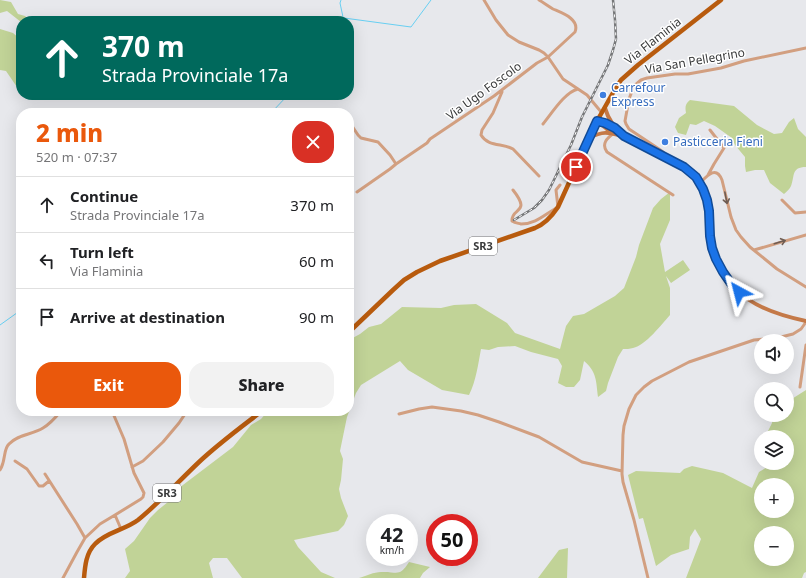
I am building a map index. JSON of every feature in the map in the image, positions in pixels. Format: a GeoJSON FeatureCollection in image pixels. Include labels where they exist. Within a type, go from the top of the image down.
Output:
{"type":"FeatureCollection","features":[{"type":"Feature","properties":{"kind":"main road","name":"Via Flaminia"},"geometry":{"type":"LineString","coordinates":[[354,327],[404,280],[417,272],[440,261],[537,228],[548,219],[558,207],[597,121],[621,80],[721,0]]}},
{"type":"Feature","properties":{"kind":"main road"},"geometry":{"type":"LineString","coordinates":[[605,108],[615,128]]}},
{"type":"Feature","properties":{"kind":"main road"},"geometry":{"type":"LineString","coordinates":[[597,121],[615,128],[624,136]]}},
{"type":"Feature","properties":{"kind":"main road"},"geometry":{"type":"LineString","coordinates":[[597,121],[604,128],[624,136],[687,169],[694,175],[704,191],[708,205],[712,248],[719,264],[732,285],[744,296],[760,306],[786,316],[806,321]]}},
{"type":"Feature","properties":{"kind":"main road"},"geometry":{"type":"LineString","coordinates":[[589,138],[604,132],[614,133]]}},
{"type":"Feature","properties":{"kind":"main road","name":"SR3"},"geometry":{"type":"LineString","coordinates":[[84,578],[86,560],[98,540],[132,524],[148,512],[198,463],[255,416]]}},
{"type":"Feature","properties":{"kind":"street"},"geometry":{"type":"LineString","coordinates":[[484,0],[496,20],[508,35],[519,42],[540,50],[548,57],[563,79],[590,98],[602,113]]}},
{"type":"Feature","properties":{"kind":"street","name":"Via Ugo Foscolo"},"geometry":{"type":"LineString","coordinates":[[357,192],[427,143],[430,139],[494,96],[537,63],[548,57],[575,32],[577,29],[573,21],[568,16],[551,8],[539,0]]}},
{"type":"Feature","properties":{"kind":"street","name":"Via San Pellegrino"},"geometry":{"type":"LineString","coordinates":[[666,158],[660,150],[629,129],[626,124],[625,118],[629,98],[632,90],[638,82],[646,78],[688,74],[721,68],[744,61],[806,48]]}},
{"type":"Feature","properties":{"kind":"street"},"geometry":{"type":"LineString","coordinates":[[543,124],[567,95],[578,89]]}},
{"type":"Feature","properties":{"kind":"street"},"geometry":{"type":"LineString","coordinates":[[502,90],[493,112],[482,130],[481,136],[488,142],[513,149],[539,176]]}},
{"type":"Feature","properties":{"kind":"street"},"geometry":{"type":"LineString","coordinates":[[354,129],[361,138],[378,142],[396,164]]}},
{"type":"Feature","properties":{"kind":"street"},"geometry":{"type":"LineString","coordinates":[[707,176],[724,148],[710,130]]}},
{"type":"Feature","properties":{"kind":"street"},"geometry":{"type":"LineString","coordinates":[[614,133],[605,143],[607,152],[673,195]]}},
{"type":"Feature","properties":{"kind":"street"},"geometry":{"type":"LineString","coordinates":[[700,183],[713,172],[718,173],[723,182],[728,210],[734,226],[741,238],[777,269],[806,287]]}},
{"type":"Feature","properties":{"kind":"street"},"geometry":{"type":"LineString","coordinates":[[513,190],[520,199],[521,206],[512,218],[512,221],[514,223],[528,224],[535,222],[558,207],[556,190],[560,185]]}},
{"type":"Feature","properties":{"kind":"street"},"geometry":{"type":"LineString","coordinates":[[782,200],[795,213],[806,212]]}},
{"type":"Feature","properties":{"kind":"street"},"geometry":{"type":"LineString","coordinates":[[754,250],[806,235]]}},
{"type":"Feature","properties":{"kind":"street"},"geometry":{"type":"LineString","coordinates":[[648,578],[623,482],[622,470],[623,430],[626,417],[636,395],[644,387],[663,375],[695,360],[754,340],[777,338],[793,334],[801,329],[806,321]]}},
{"type":"Feature","properties":{"kind":"street"},"geometry":{"type":"LineString","coordinates":[[800,387],[806,345]]}},
{"type":"Feature","properties":{"kind":"street"},"geometry":{"type":"LineString","coordinates":[[399,414],[432,407],[478,415],[539,437],[582,462],[622,470]]}},
{"type":"Feature","properties":{"kind":"street"},"geometry":{"type":"LineString","coordinates":[[0,470],[4,461],[6,447],[9,443],[18,437],[44,428],[56,416]]}},
{"type":"Feature","properties":{"kind":"street"},"geometry":{"type":"LineString","coordinates":[[63,578],[85,538],[98,526],[143,497],[143,492],[132,468],[124,439],[114,416]]}},
{"type":"Feature","properties":{"kind":"street"},"geometry":{"type":"LineString","coordinates":[[132,468],[143,461],[163,442],[184,416]]}},
{"type":"Feature","properties":{"kind":"street"},"geometry":{"type":"LineString","coordinates":[[15,461],[27,469],[39,486],[49,482]]}},
{"type":"Feature","properties":{"kind":"street"},"geometry":{"type":"LineString","coordinates":[[45,474],[85,538]]}},
{"type":"Feature","properties":{"kind":"street"},"geometry":{"type":"LineString","coordinates":[[115,515],[121,529]]}},
{"type":"Feature","properties":{"kind":"green space"},"geometry":{"type":"Polygon","coordinates":[[[0,0],[11,2],[18,14],[25,16],[16,16],[16,18],[7,11],[0,13],[0,0]]]}},
{"type":"Feature","properties":{"kind":"green space"},"geometry":{"type":"Polygon","coordinates":[[[0,29],[13,33],[16,36],[16,86],[6,71],[0,70],[0,29]]]}},
{"type":"Feature","properties":{"kind":"green space"},"geometry":{"type":"Polygon","coordinates":[[[690,100],[734,106],[757,125],[774,134],[782,133],[789,122],[794,118],[798,129],[806,137],[806,167],[801,167],[796,170],[791,187],[784,194],[770,183],[764,170],[746,172],[745,157],[735,145],[732,138],[715,126],[704,121],[696,125],[690,124],[686,135],[678,133],[675,127],[679,118],[686,113],[686,106],[690,100]]]}},
{"type":"Feature","properties":{"kind":"green space"},"geometry":{"type":"Polygon","coordinates":[[[670,192],[670,220],[660,244],[665,272],[683,260],[690,270],[671,283],[666,276],[670,288],[670,315],[643,343],[633,348],[623,349],[618,357],[606,391],[598,397],[594,373],[584,361],[580,380],[574,387],[566,387],[558,383],[562,366],[558,359],[515,346],[498,347],[489,350],[481,349],[475,379],[469,395],[442,390],[408,370],[400,361],[361,385],[354,398],[354,337],[369,327],[381,324],[402,307],[441,308],[454,305],[476,304],[507,323],[515,333],[560,349],[566,326],[573,316],[584,314],[615,296],[624,288],[653,208],[670,192]]]}},
{"type":"Feature","properties":{"kind":"green space"},"geometry":{"type":"Polygon","coordinates":[[[806,390],[806,572],[802,578],[686,578],[701,539],[695,529],[690,537],[689,549],[671,555],[656,566],[643,518],[639,519],[628,475],[636,471],[680,473],[684,469],[692,466],[723,473],[752,488],[754,483],[754,518],[794,518],[794,478],[756,478],[759,472],[762,470],[794,470],[794,430],[768,430],[772,423],[794,422],[794,398],[806,390]]]}},
{"type":"Feature","properties":{"kind":"green space"},"geometry":{"type":"Polygon","coordinates":[[[264,416],[347,416],[340,451],[343,459],[339,489],[348,516],[344,525],[338,531],[294,540],[298,547],[321,572],[335,578],[242,578],[227,558],[213,558],[209,563],[213,578],[125,578],[130,571],[125,549],[134,541],[150,518],[168,502],[175,491],[233,447],[251,425],[264,416]]]}},
{"type":"Feature","properties":{"kind":"green space"},"geometry":{"type":"Polygon","coordinates":[[[568,548],[567,578],[538,578],[559,550],[568,548]]]}},
{"type":"Feature","properties":{"kind":"green space"},"geometry":{"type":"Polygon","coordinates":[[[418,564],[430,567],[420,578],[359,578],[378,572],[397,573],[406,567],[418,566],[418,564]]]}},
{"type":"Feature","properties":{"kind":"waterway"},"geometry":{"type":"LineString","coordinates":[[341,0],[340,3],[343,16]]}},
{"type":"Feature","properties":{"kind":"waterway"},"geometry":{"type":"LineString","coordinates":[[354,19],[411,27],[431,0]]}},
{"type":"Feature","properties":{"kind":"waterway"},"geometry":{"type":"LineString","coordinates":[[276,108],[283,100]]}},
{"type":"Feature","properties":{"kind":"waterway"},"geometry":{"type":"LineString","coordinates":[[0,325],[16,314]]}},
{"type":"Feature","properties":{"kind":"railway"},"geometry":{"type":"LineString","coordinates":[[514,220],[534,208],[549,190],[571,145],[582,117],[608,65],[616,39],[613,0]]}},
{"type":"Feature","properties":{"kind":"place","name":"Carrefour Express"},"geometry":{"type":"Point","coordinates":[603,95]}},
{"type":"Feature","properties":{"kind":"place","name":"Pasticceria Fieni"},"geometry":{"type":"Point","coordinates":[665,142]}},
{"type":"Feature","properties":{"kind":"route"},"geometry":{"type":"LineString","coordinates":[[576,167],[597,121],[615,128],[624,136],[691,172],[702,186],[705,194],[709,211],[710,242],[715,256],[729,281],[739,292]]}}]}
